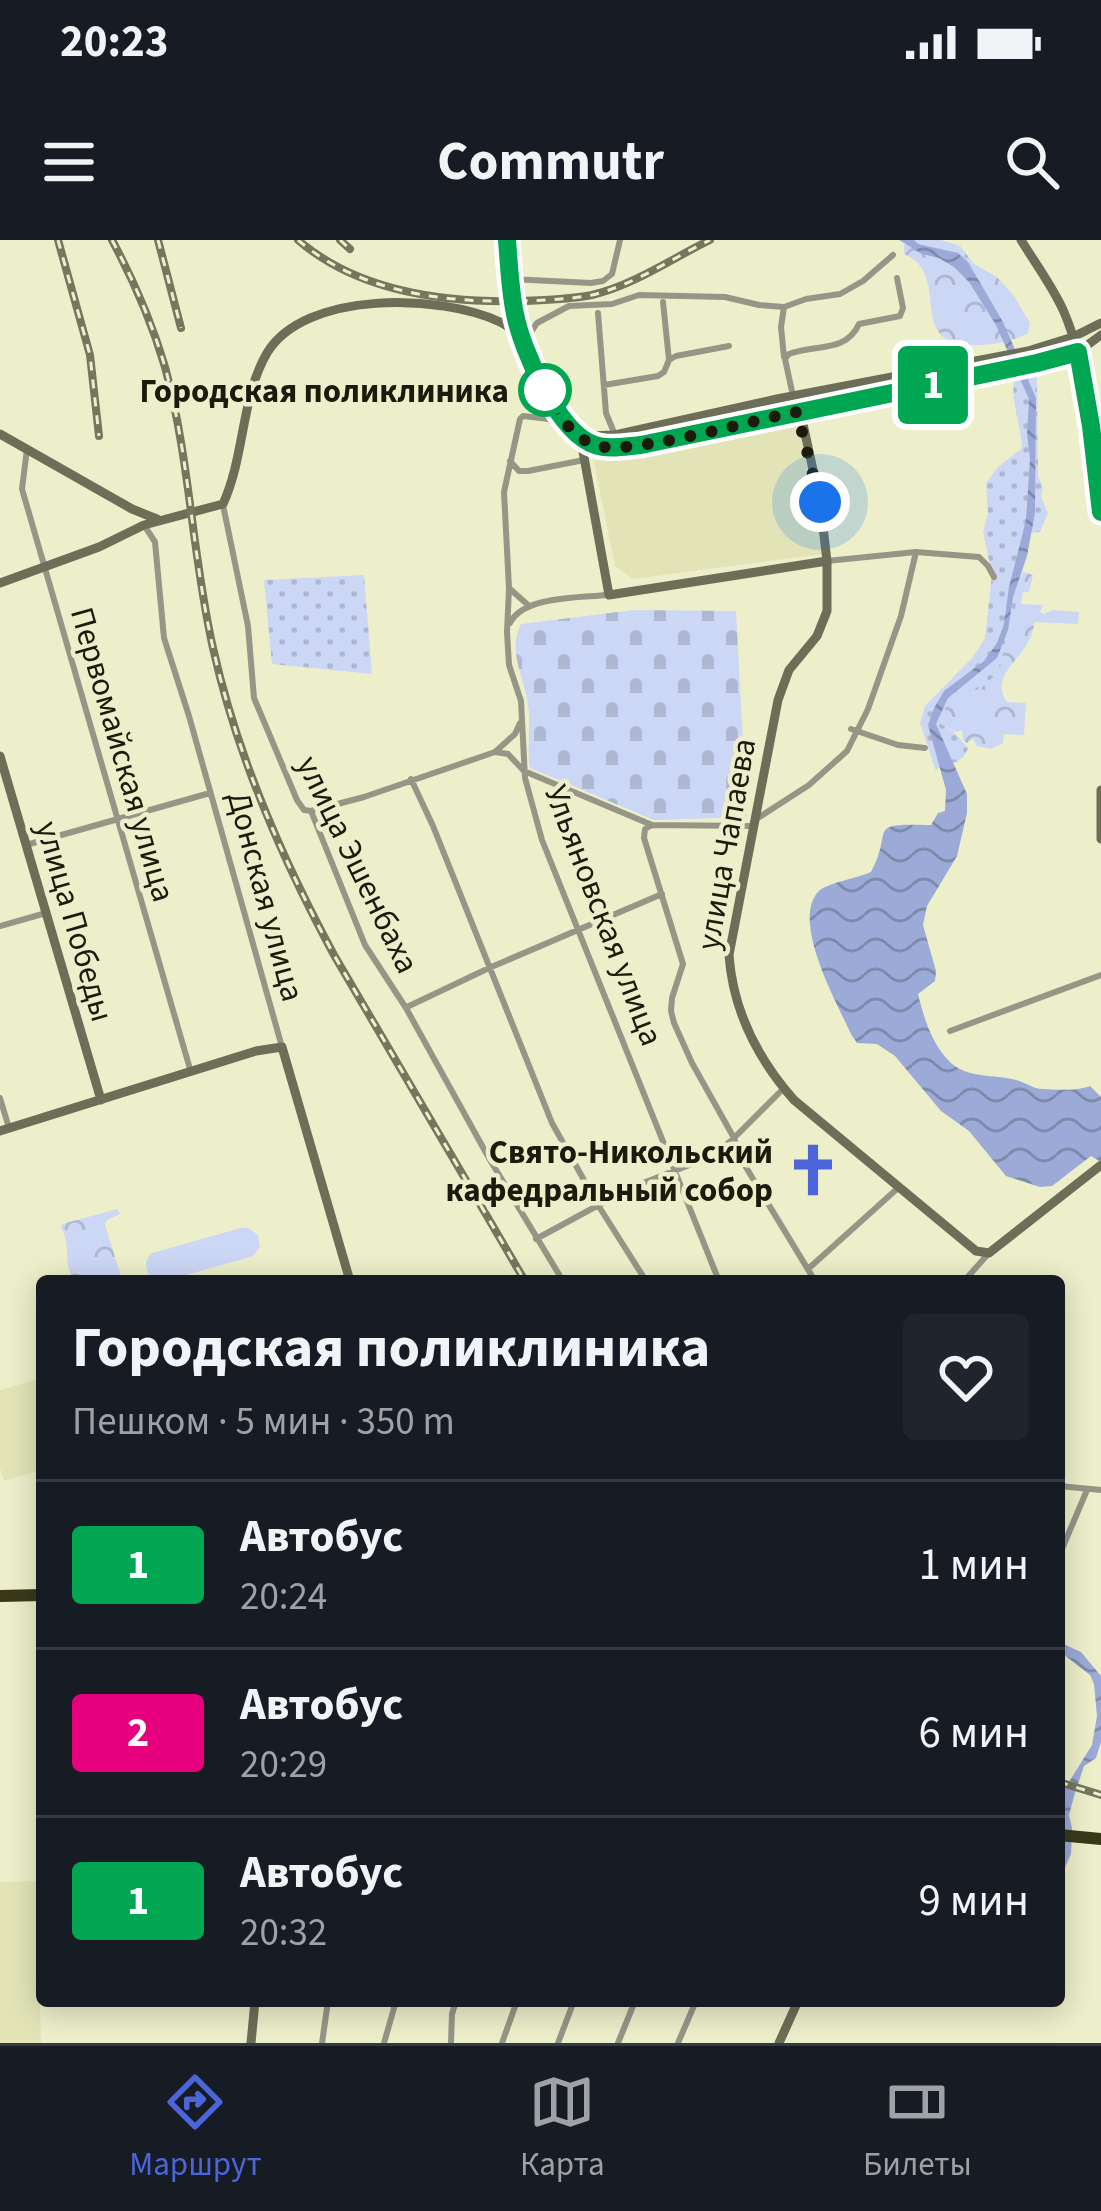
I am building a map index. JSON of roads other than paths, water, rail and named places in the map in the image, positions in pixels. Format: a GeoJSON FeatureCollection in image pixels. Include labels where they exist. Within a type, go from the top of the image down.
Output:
{"type":"FeatureCollection","features":[{"type":"Feature","properties":{"kind":"highway"},"geometry":{"type":"LineString","coordinates":[[0,1596],[36,1595]]}},
{"type":"Feature","properties":{"kind":"highway"},"geometry":{"type":"LineString","coordinates":[[1065,1836],[1098,1839]]}},
{"type":"Feature","properties":{"kind":"street"},"geometry":{"type":"LineString","coordinates":[[507,240],[514,313],[523,340],[558,414],[592,445],[641,445],[1031,364],[1078,352],[1101,335]]}},
{"type":"Feature","properties":{"kind":"street"},"geometry":{"type":"LineString","coordinates":[[511,279],[603,280],[611,274],[620,240]]}},
{"type":"Feature","properties":{"kind":"street"},"geometry":{"type":"LineString","coordinates":[[1021,240],[1062,308],[1078,352],[1101,512]]}},
{"type":"Feature","properties":{"kind":"street"},"geometry":{"type":"LineString","coordinates":[[523,340],[537,323],[569,306],[612,304],[639,295],[725,297],[784,307],[840,294],[893,255]]}},
{"type":"Feature","properties":{"kind":"street"},"geometry":{"type":"LineString","coordinates":[[785,359],[792,352],[847,342],[859,324],[900,316],[903,308],[897,278]]}},
{"type":"Feature","properties":{"kind":"street"},"geometry":{"type":"LineString","coordinates":[[604,386],[664,372],[669,360],[663,302]]}},
{"type":"Feature","properties":{"kind":"street"},"geometry":{"type":"LineString","coordinates":[[0,583],[144,525],[223,503],[238,465],[263,360],[282,335],[315,316],[380,303],[459,309],[504,324],[523,340]]}},
{"type":"Feature","properties":{"kind":"street"},"geometry":{"type":"LineString","coordinates":[[784,307],[781,327],[794,396]]}},
{"type":"Feature","properties":{"kind":"street"},"geometry":{"type":"LineString","coordinates":[[598,314],[606,413],[615,435]]}},
{"type":"Feature","properties":{"kind":"street"},"geometry":{"type":"LineString","coordinates":[[580,435],[615,435],[1028,351],[1073,337],[1101,322]]}},
{"type":"Feature","properties":{"kind":"street"},"geometry":{"type":"LineString","coordinates":[[669,360],[729,346]]}},
{"type":"Feature","properties":{"kind":"street","name":"улица Чапаева"},"geometry":{"type":"LineString","coordinates":[[794,396],[814,473],[827,561],[827,611],[817,636],[789,670],[778,700],[729,955],[731,982],[740,1017],[784,1088],[962,1242],[989,1252]]}},
{"type":"Feature","properties":{"kind":"street","name":"Ульяновская улица"},"geometry":{"type":"LineString","coordinates":[[558,414],[549,419],[523,416],[504,492],[509,665],[521,701],[524,771],[542,840],[717,1275]]}},
{"type":"Feature","properties":{"kind":"street"},"geometry":{"type":"LineString","coordinates":[[0,434],[147,517],[162,520]]}},
{"type":"Feature","properties":{"kind":"street"},"geometry":{"type":"LineString","coordinates":[[580,435],[609,595]]}},
{"type":"Feature","properties":{"kind":"street","name":"Первомайская улица"},"geometry":{"type":"LineString","coordinates":[[27,449],[22,490],[191,1072]]}},
{"type":"Feature","properties":{"kind":"street"},"geometry":{"type":"LineString","coordinates":[[507,478],[518,471],[584,460]]}},
{"type":"Feature","properties":{"kind":"street"},"geometry":{"type":"LineString","coordinates":[[510,461],[518,471]]}},
{"type":"Feature","properties":{"kind":"street","name":"улица Эшенбаха"},"geometry":{"type":"LineString","coordinates":[[223,503],[248,626],[254,698],[297,800],[311,811],[365,945],[406,1007],[559,1275]]}},
{"type":"Feature","properties":{"kind":"street","name":"Донская улица"},"geometry":{"type":"LineString","coordinates":[[144,525],[155,542],[164,638],[348,1275]]}},
{"type":"Feature","properties":{"kind":"street"},"geometry":{"type":"LineString","coordinates":[[495,752],[508,754],[524,771],[652,825],[754,823],[847,752],[853,731],[868,709],[901,616],[916,552]]}},
{"type":"Feature","properties":{"kind":"street"},"geometry":{"type":"LineString","coordinates":[[507,632],[513,614],[528,605],[827,561],[916,552],[979,557],[994,578]]}},
{"type":"Feature","properties":{"kind":"street"},"geometry":{"type":"LineString","coordinates":[[509,588],[528,605]]}},
{"type":"Feature","properties":{"kind":"street"},"geometry":{"type":"LineString","coordinates":[[311,811],[495,752],[515,734],[522,720]]}},
{"type":"Feature","properties":{"kind":"street"},"geometry":{"type":"LineString","coordinates":[[853,731],[925,748]]}},
{"type":"Feature","properties":{"kind":"street","name":"улица Победы"},"geometry":{"type":"LineString","coordinates":[[0,756],[101,1100]]}},
{"type":"Feature","properties":{"kind":"street"},"geometry":{"type":"LineString","coordinates":[[411,779],[552,1123],[642,1275]]}},
{"type":"Feature","properties":{"kind":"street"},"geometry":{"type":"LineString","coordinates":[[1101,790],[1101,839]]}},
{"type":"Feature","properties":{"kind":"street"},"geometry":{"type":"LineString","coordinates":[[26,845],[210,793]]}},
{"type":"Feature","properties":{"kind":"street"},"geometry":{"type":"LineString","coordinates":[[652,825],[644,829],[644,838],[683,964],[672,998],[674,1023],[741,1159],[812,1275]]}},
{"type":"Feature","properties":{"kind":"street"},"geometry":{"type":"LineString","coordinates":[[406,1007],[662,894]]}},
{"type":"Feature","properties":{"kind":"street"},"geometry":{"type":"LineString","coordinates":[[0,926],[46,913]]}},
{"type":"Feature","properties":{"kind":"street"},"geometry":{"type":"LineString","coordinates":[[950,1030],[1101,975]]}},
{"type":"Feature","properties":{"kind":"street"},"geometry":{"type":"LineString","coordinates":[[0,1098],[4,1129],[282,1047]]}},
{"type":"Feature","properties":{"kind":"street"},"geometry":{"type":"LineString","coordinates":[[536,1239],[630,1188],[705,1159],[734,1138],[784,1088]]}},
{"type":"Feature","properties":{"kind":"street"},"geometry":{"type":"LineString","coordinates":[[969,1275],[989,1252],[1098,1168]]}},
{"type":"Feature","properties":{"kind":"street"},"geometry":{"type":"LineString","coordinates":[[808,1269],[898,1188]]}},
{"type":"Feature","properties":{"kind":"street"},"geometry":{"type":"LineString","coordinates":[[1065,1487],[1101,1490]]}},
{"type":"Feature","properties":{"kind":"street"},"geometry":{"type":"LineString","coordinates":[[1065,1542],[1087,1490]]}},
{"type":"Feature","properties":{"kind":"street"},"geometry":{"type":"LineString","coordinates":[[251,2043],[254,2007]]}},
{"type":"Feature","properties":{"kind":"street"},"geometry":{"type":"LineString","coordinates":[[322,2043],[327,2007]]}},
{"type":"Feature","properties":{"kind":"street"},"geometry":{"type":"LineString","coordinates":[[384,2043],[394,2007]]}},
{"type":"Feature","properties":{"kind":"street"},"geometry":{"type":"LineString","coordinates":[[451,2043],[454,2007]]}},
{"type":"Feature","properties":{"kind":"street"},"geometry":{"type":"LineString","coordinates":[[502,2043],[515,2007]]}},
{"type":"Feature","properties":{"kind":"street"},"geometry":{"type":"LineString","coordinates":[[558,2043],[572,2007]]}},
{"type":"Feature","properties":{"kind":"street"},"geometry":{"type":"LineString","coordinates":[[618,2043],[632,2007]]}},
{"type":"Feature","properties":{"kind":"street"},"geometry":{"type":"LineString","coordinates":[[678,2043],[690,2007]]}},
{"type":"Feature","properties":{"kind":"street"},"geometry":{"type":"LineString","coordinates":[[779,2043],[795,2007]]}},
{"type":"Feature","properties":{"kind":"water"},"geometry":{"type":"Polygon","coordinates":[[[899,240],[958,253],[968,262],[1003,322],[1036,398],[1035,513],[1008,630],[997,658],[948,698],[936,724],[967,794],[967,813],[957,856],[927,906],[923,925],[935,981],[918,994],[934,1040],[958,1068],[1039,1089],[1090,1086],[1101,1097],[1101,1162],[1091,1156],[1052,1186],[1006,1176],[895,1056],[877,1044],[857,1043],[813,942],[811,905],[818,892],[871,872],[888,827],[931,825],[945,811],[946,790],[928,725],[944,691],[984,661],[997,643],[1026,520],[1029,399],[996,325],[954,267],[899,240]]]}},
{"type":"Feature","properties":{"kind":"water"},"geometry":{"type":"Polygon","coordinates":[[[1065,1645],[1081,1652],[1101,1676],[1101,1742],[1096,1758],[1084,1766],[1075,1793],[1069,1815],[1071,1854],[1065,1868],[1065,1788],[1092,1745],[1097,1716],[1090,1675],[1065,1656],[1065,1645]]]}},
{"type":"Feature","properties":{"kind":"railway"},"geometry":{"type":"LineString","coordinates":[[58,240],[90,355],[99,436]]}},
{"type":"Feature","properties":{"kind":"railway"},"geometry":{"type":"LineString","coordinates":[[112,240],[142,302],[165,367],[213,648],[263,806],[334,955],[521,1275]]}},
{"type":"Feature","properties":{"kind":"railway"},"geometry":{"type":"LineString","coordinates":[[158,240],[181,328]]}},
{"type":"Feature","properties":{"kind":"railway"},"geometry":{"type":"LineString","coordinates":[[298,240],[324,259],[383,285],[480,301],[575,298],[608,291],[710,240]]}},
{"type":"Feature","properties":{"kind":"railway"},"geometry":{"type":"LineString","coordinates":[[340,240],[350,249]]}},
{"type":"Feature","properties":{"kind":"railway"},"geometry":{"type":"LineString","coordinates":[[1065,1784],[1101,1795]]}},
{"type":"Feature","properties":{"kind":"place","name":"Городская поликлиника"},"geometry":{"type":"Point","coordinates":[545,390]}},
{"type":"Feature","properties":{"kind":"place","name":"Свято-Никольский кафедральный собор"},"geometry":{"type":"Point","coordinates":[813,1170]}}]}
